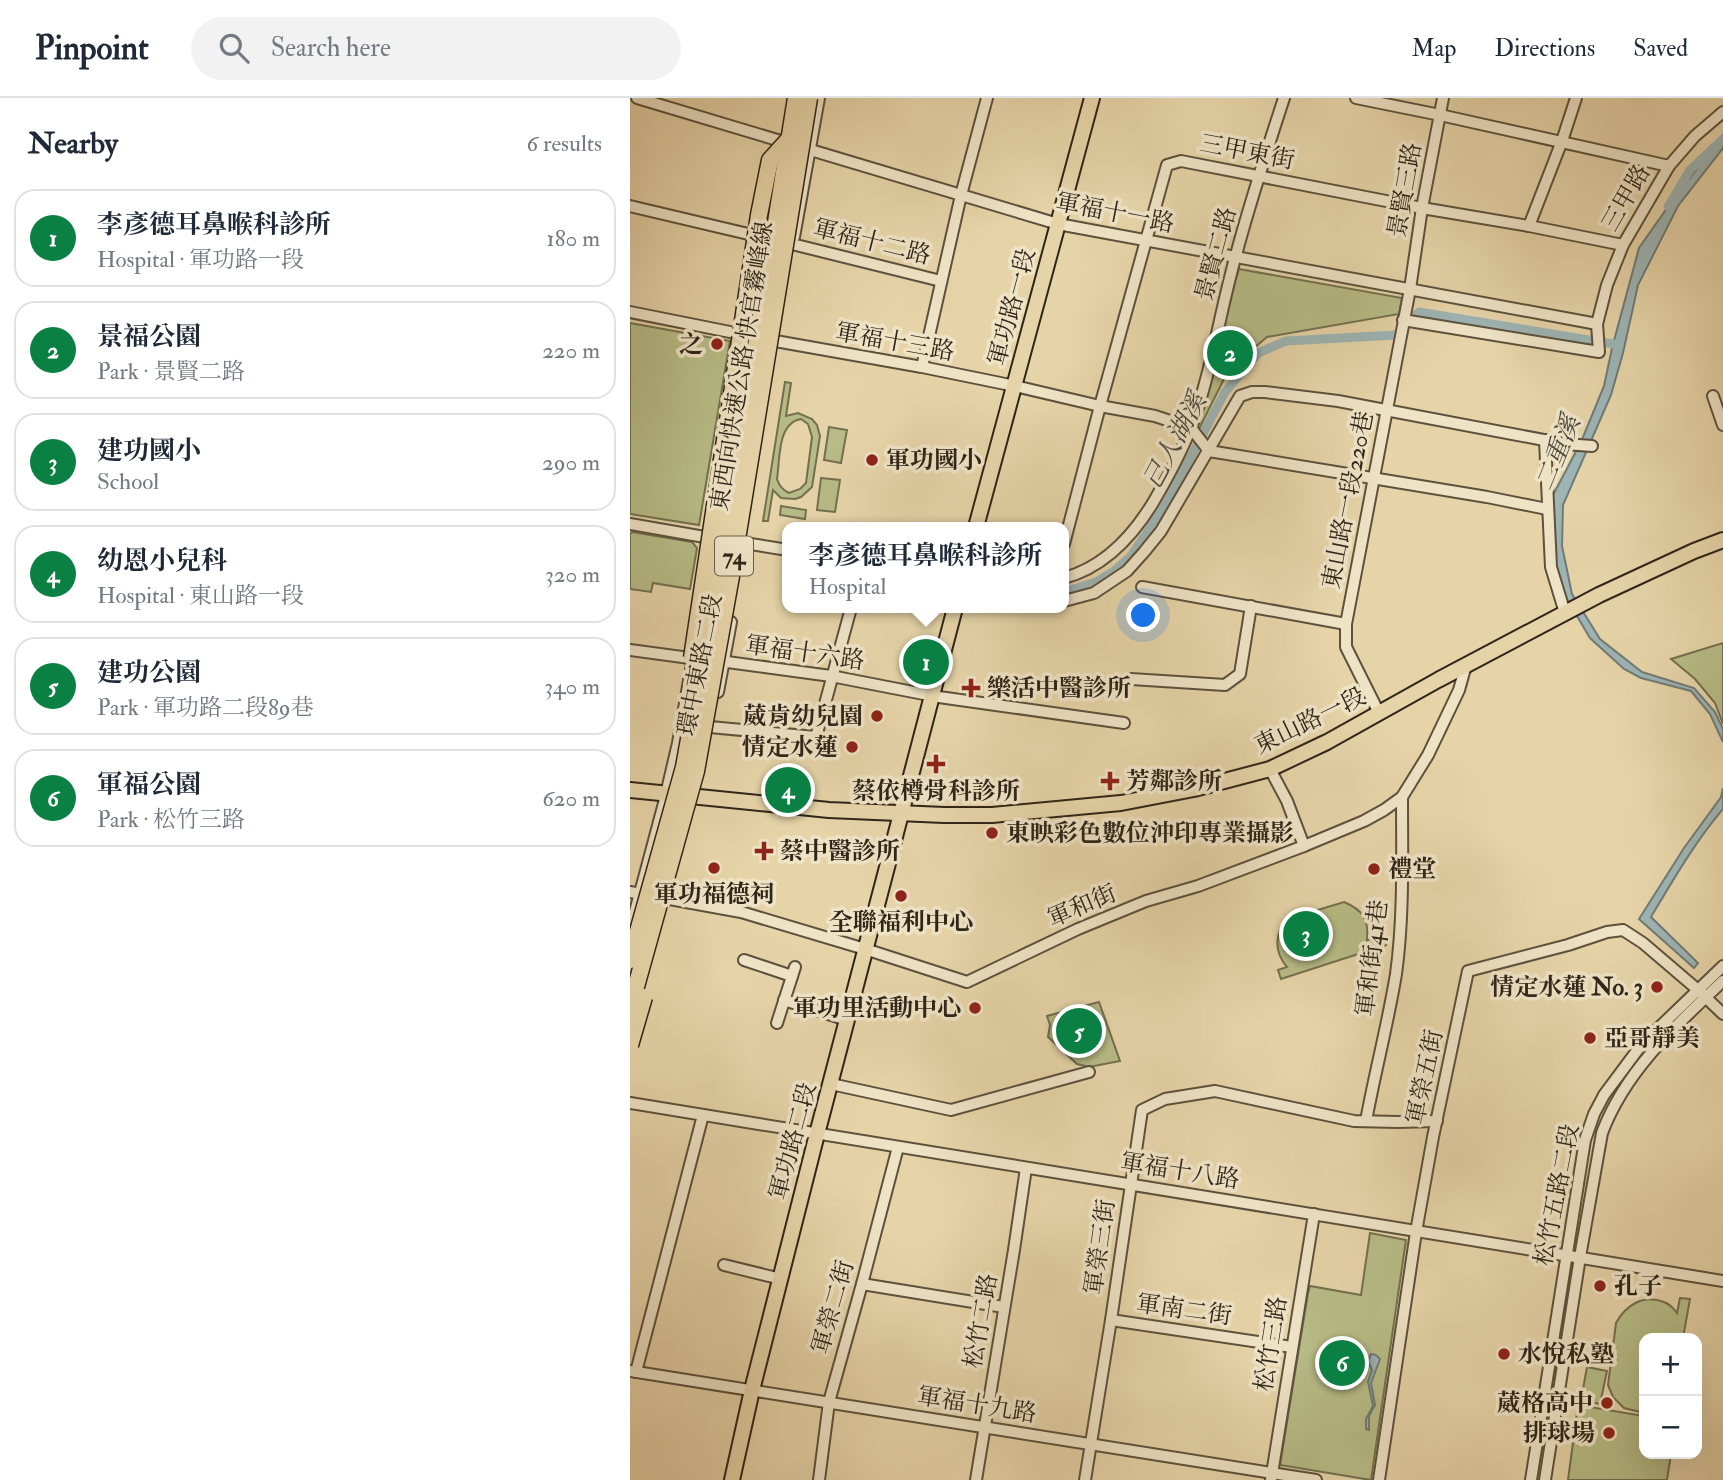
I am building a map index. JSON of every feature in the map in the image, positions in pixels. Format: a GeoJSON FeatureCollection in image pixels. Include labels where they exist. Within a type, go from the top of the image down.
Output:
{"type":"FeatureCollection","features":[{"type":"Feature","properties":{"kind":"highway","name":"東西向快速公路 快官霧峰線"},"geometry":{"type":"LineString","coordinates":[[630,960],[686,755],[743,428],[785,139],[796,98]]}},
{"type":"Feature","properties":{"kind":"highway","name":"東西向快速公路 快官霧峰線"},"geometry":{"type":"LineString","coordinates":[[630,1009],[693,793],[809,98]]}},
{"type":"Feature","properties":{"kind":"highway","name":"74"},"geometry":{"type":"LineString","coordinates":[[692,658],[759,215],[770,160],[785,139]]}},
{"type":"Feature","properties":{"kind":"highway","name":"74"},"geometry":{"type":"LineString","coordinates":[[630,1045],[680,867],[693,793]]}},
{"type":"Feature","properties":{"kind":"main road","name":"軍功路一段"},"geometry":{"type":"LineString","coordinates":[[977,522],[1092,98]]}},
{"type":"Feature","properties":{"kind":"main road","name":"東山路一段"},"geometry":{"type":"LineString","coordinates":[[630,790],[666,794],[693,793],[830,810],[987,815],[1121,803],[1194,789],[1270,769],[1327,742],[1581,604],[1723,540]]}},
{"type":"Feature","properties":{"kind":"main road"},"geometry":{"type":"LineString","coordinates":[[901,814],[954,613]]}},
{"type":"Feature","properties":{"kind":"main road","name":"軍功路二段"},"geometry":{"type":"LineString","coordinates":[[732,1480],[780,1279],[901,814]]}},
{"type":"Feature","properties":{"kind":"street","name":"軍福十一路"},"geometry":{"type":"LineString","coordinates":[[637,98],[785,139],[810,151],[1058,224],[1597,324]]}},
{"type":"Feature","properties":{"kind":"street","name":"環中東路二段"},"geometry":{"type":"LineString","coordinates":[[630,932],[635,893],[666,794],[678,743],[692,658],[691,622],[710,538],[719,467],[736,412],[764,238],[785,139],[788,98]]}},
{"type":"Feature","properties":{"kind":"street","name":"環中東路二段"},"geometry":{"type":"LineString","coordinates":[[630,1027],[668,898],[724,662],[818,98]]}},
{"type":"Feature","properties":{"kind":"street","name":"景賢二路"},"geometry":{"type":"LineString","coordinates":[[1069,577],[1098,563],[1120,546],[1143,520],[1191,428],[1206,380],[1235,257],[1284,98]]}},
{"type":"Feature","properties":{"kind":"street"},"geometry":{"type":"LineString","coordinates":[[1356,98],[1669,166]]}},
{"type":"Feature","properties":{"kind":"street","name":"景賢三路"},"geometry":{"type":"LineString","coordinates":[[1410,289],[1443,98]]}},
{"type":"Feature","properties":{"kind":"street"},"geometry":{"type":"LineString","coordinates":[[1529,226],[1576,98]]}},
{"type":"Feature","properties":{"kind":"street"},"geometry":{"type":"LineString","coordinates":[[922,367],[984,99]]}},
{"type":"Feature","properties":{"kind":"street","name":"三甲路"},"geometry":{"type":"LineString","coordinates":[[1403,320],[1599,352],[1597,324],[1607,285],[1623,245],[1669,166],[1695,136],[1723,112]]}},
{"type":"Feature","properties":{"kind":"street","name":"三甲東街"},"geometry":{"type":"LineString","coordinates":[[1069,525],[1167,165],[1181,161],[1623,245]]}},
{"type":"Feature","properties":{"kind":"street","name":"軍福十二路"},"geometry":{"type":"LineString","coordinates":[[630,206],[941,281]]}},
{"type":"Feature","properties":{"kind":"street","name":"東山路一段220巷"},"geometry":{"type":"LineString","coordinates":[[1379,713],[1346,647],[1346,624],[1410,289]]}},
{"type":"Feature","properties":{"kind":"street","name":"軍福十三路"},"geometry":{"type":"LineString","coordinates":[[630,312],[1015,386],[1155,416],[1191,428]]}},
{"type":"Feature","properties":{"kind":"street"},"geometry":{"type":"LineString","coordinates":[[1069,600],[1094,593],[1127,571],[1161,531],[1240,397],[1252,392],[1265,391],[1338,401],[1565,444],[1592,446]]}},
{"type":"Feature","properties":{"kind":"street"},"geometry":{"type":"LineString","coordinates":[[1713,396],[1723,425]]}},
{"type":"Feature","properties":{"kind":"street"},"geometry":{"type":"LineString","coordinates":[[1191,428],[1209,451],[1547,509]]}},
{"type":"Feature","properties":{"kind":"street"},"geometry":{"type":"LineString","coordinates":[[1545,440],[1551,567],[1565,613]]}},
{"type":"Feature","properties":{"kind":"street"},"geometry":{"type":"LineString","coordinates":[[630,524],[782,549]]}},
{"type":"Feature","properties":{"kind":"street"},"geometry":{"type":"LineString","coordinates":[[1142,587],[1346,624]]}},
{"type":"Feature","properties":{"kind":"street"},"geometry":{"type":"LineString","coordinates":[[1131,679],[1225,685],[1240,674],[1251,606]]}},
{"type":"Feature","properties":{"kind":"street"},"geometry":{"type":"LineString","coordinates":[[710,727],[816,737],[850,613]]}},
{"type":"Feature","properties":{"kind":"street","name":"軍福十六路"},"geometry":{"type":"LineString","coordinates":[[630,650],[831,676],[932,696],[1124,723]]}},
{"type":"Feature","properties":{"kind":"street","name":"軍和街"},"geometry":{"type":"LineString","coordinates":[[635,893],[741,912],[967,982],[1078,929],[1146,901],[1198,886],[1304,846],[1384,810],[1402,797],[1428,755],[1459,690],[1466,665]]}},
{"type":"Feature","properties":{"kind":"street"},"geometry":{"type":"LineString","coordinates":[[1270,769],[1287,802],[1304,846]]}},
{"type":"Feature","properties":{"kind":"street","name":"軍和街41巷"},"geometry":{"type":"LineString","coordinates":[[1366,1121],[1396,973],[1401,888],[1402,797]]}},
{"type":"Feature","properties":{"kind":"street","name":"軍榮五街"},"geometry":{"type":"LineString","coordinates":[[1380,1480],[1416,1232],[1468,971],[1607,932],[1623,930],[1643,943],[1723,1014]]}},
{"type":"Feature","properties":{"kind":"street"},"geometry":{"type":"LineString","coordinates":[[744,960],[793,972],[777,1023]]}},
{"type":"Feature","properties":{"kind":"street","name":"松竹五路二段"},"geometry":{"type":"LineString","coordinates":[[1545,1480],[1602,1133],[1609,1114],[1639,1068],[1680,1022],[1723,966]]}},
{"type":"Feature","properties":{"kind":"street","name":"松竹五路二段"},"geometry":{"type":"LineString","coordinates":[[1531,1480],[1585,1140],[1594,1114],[1604,1095],[1642,1044],[1702,994],[1723,981]]}},
{"type":"Feature","properties":{"kind":"street"},"geometry":{"type":"LineString","coordinates":[[784,1000],[847,1020]]}},
{"type":"Feature","properties":{"kind":"street"},"geometry":{"type":"LineString","coordinates":[[831,1084],[951,1110],[1089,1072]]}},
{"type":"Feature","properties":{"kind":"street","name":"軍榮三街"},"geometry":{"type":"LineString","coordinates":[[1085,1480],[1142,1110],[1165,1100],[1215,1091],[1354,1121],[1437,1121]]}},
{"type":"Feature","properties":{"kind":"street","name":"軍福十八路"},"geometry":{"type":"LineString","coordinates":[[630,1103],[1723,1281]]}},
{"type":"Feature","properties":{"kind":"street"},"geometry":{"type":"LineString","coordinates":[[633,1371],[703,1115]]}},
{"type":"Feature","properties":{"kind":"street","name":"軍榮二街"},"geometry":{"type":"LineString","coordinates":[[819,1480],[829,1402],[898,1147]]}},
{"type":"Feature","properties":{"kind":"street","name":"松竹二路"},"geometry":{"type":"LineString","coordinates":[[976,1480],[1026,1168]]}},
{"type":"Feature","properties":{"kind":"street","name":"松竹三路"},"geometry":{"type":"LineString","coordinates":[[1271,1476],[1314,1214]]}},
{"type":"Feature","properties":{"kind":"street"},"geometry":{"type":"LineString","coordinates":[[724,1265],[780,1279]]}},
{"type":"Feature","properties":{"kind":"street"},"geometry":{"type":"LineString","coordinates":[[862,1284],[1004,1307]]}},
{"type":"Feature","properties":{"kind":"street","name":"軍南二街"},"geometry":{"type":"LineString","coordinates":[[1111,1320],[1292,1347]]}},
{"type":"Feature","properties":{"kind":"street","name":"軍福十九路"},"geometry":{"type":"LineString","coordinates":[[633,1371],[1271,1476],[1316,1480]]}},
{"type":"Feature","properties":{"kind":"green space"},"geometry":{"type":"Polygon","coordinates":[[[1239,269],[1402,298],[1399,314],[1267,337],[1229,369],[1197,433],[1187,429],[1239,269]]]}},
{"type":"Feature","properties":{"kind":"green space"},"geometry":{"type":"Polygon","coordinates":[[[630,323],[730,341],[699,525],[630,514],[630,323]]]}},
{"type":"Feature","properties":{"kind":"green space"},"geometry":{"type":"Polygon","coordinates":[[[785,382],[791,383],[786,416],[798,413],[812,419],[820,436],[812,487],[795,499],[781,498],[773,490],[768,521],[763,521],[785,382]],[[801,419],[793,422],[781,443],[777,479],[789,493],[800,489],[806,483],[812,437],[808,424],[801,419]]]}},
{"type":"Feature","properties":{"kind":"green space"},"geometry":{"type":"Polygon","coordinates":[[[829,427],[847,430],[841,463],[824,460],[829,427]]]}},
{"type":"Feature","properties":{"kind":"green space"},"geometry":{"type":"Polygon","coordinates":[[[821,478],[840,480],[835,512],[817,510],[821,478]]]}},
{"type":"Feature","properties":{"kind":"green space"},"geometry":{"type":"Polygon","coordinates":[[[781,506],[806,510],[805,519],[780,515],[781,506]]]}},
{"type":"Feature","properties":{"kind":"green space"},"geometry":{"type":"Polygon","coordinates":[[[632,532],[692,542],[697,548],[690,589],[653,583],[651,592],[630,589],[632,532]]]}},
{"type":"Feature","properties":{"kind":"green space"},"geometry":{"type":"Polygon","coordinates":[[[1723,643],[1723,724],[1715,703],[1695,679],[1671,659],[1723,643]]]}},
{"type":"Feature","properties":{"kind":"green space"},"geometry":{"type":"Polygon","coordinates":[[[1344,902],[1356,908],[1363,916],[1367,926],[1367,940],[1383,935],[1386,945],[1281,979],[1278,970],[1287,967],[1277,943],[1283,924],[1288,919],[1344,902]]]}},
{"type":"Feature","properties":{"kind":"green space"},"geometry":{"type":"Polygon","coordinates":[[[1099,1002],[1120,1061],[1089,1067],[1077,1064],[1048,1037],[1050,1025],[1047,1016],[1099,1002]]]}},
{"type":"Feature","properties":{"kind":"green space"},"geometry":{"type":"Polygon","coordinates":[[[1370,1233],[1406,1240],[1371,1480],[1280,1465],[1310,1286],[1361,1295],[1370,1233]]]}},
{"type":"Feature","properties":{"kind":"green space"},"geometry":{"type":"Polygon","coordinates":[[[1680,1298],[1690,1299],[1684,1333],[1639,1333],[1639,1412],[1624,1408],[1613,1397],[1608,1385],[1616,1323],[1630,1306],[1642,1300],[1664,1302],[1677,1313],[1680,1298]]]}},
{"type":"Feature","properties":{"kind":"green space"},"geometry":{"type":"Polygon","coordinates":[[[1587,1367],[1607,1371],[1600,1404],[1581,1400],[1587,1367]]]}},
{"type":"Feature","properties":{"kind":"green space"},"geometry":{"type":"Polygon","coordinates":[[[1578,1405],[1639,1415],[1639,1459],[1670,1459],[1667,1480],[1568,1480],[1578,1405]]]}},
{"type":"Feature","properties":{"kind":"water","name":"二重溪"},"geometry":{"type":"Polygon","coordinates":[[[1723,135],[1723,148],[1678,206],[1638,285],[1611,395],[1563,505],[1562,546],[1572,594],[1600,639],[1642,672],[1694,688],[1715,712],[1723,729],[1723,742],[1710,714],[1691,691],[1641,678],[1624,669],[1590,638],[1565,596],[1557,574],[1552,511],[1553,495],[1581,442],[1604,386],[1639,248],[1723,135]]]}},
{"type":"Feature","properties":{"kind":"water"},"geometry":{"type":"Polygon","coordinates":[[[1723,788],[1723,809],[1676,875],[1651,917],[1698,963],[1694,968],[1639,919],[1684,848],[1721,797],[1723,788]]]}},
{"type":"Feature","properties":{"kind":"water"},"geometry":{"type":"Polygon","coordinates":[[[1371,1354],[1380,1359],[1371,1383],[1375,1405],[1369,1416],[1369,1430],[1366,1429],[1366,1419],[1373,1406],[1368,1382],[1372,1370],[1368,1361],[1371,1354]]]}},
{"type":"Feature","properties":{"kind":"waterway","name":"二重溪"},"geometry":{"type":"LineString","coordinates":[[1668,207],[1690,170],[1723,139]]}},
{"type":"Feature","properties":{"kind":"waterway","name":"己人湖溪"},"geometry":{"type":"LineString","coordinates":[[1069,590],[1096,582],[1131,556],[1166,504],[1225,392],[1258,353],[1286,341],[1396,335],[1419,312],[1619,345]]}},
{"type":"Feature","properties":{"kind":"place","name":"之"},"geometry":{"type":"Point","coordinates":[717,344]}},
{"type":"Feature","properties":{"kind":"place","name":"景福公園"},"geometry":{"type":"Point","coordinates":[1230,353]}},
{"type":"Feature","properties":{"kind":"place","name":"軍功國小"},"geometry":{"type":"Point","coordinates":[872,460]}},
{"type":"Feature","properties":{"kind":"place","name":"李彥德耳鼻喉科診所"},"geometry":{"type":"Point","coordinates":[926,662]}},
{"type":"Feature","properties":{"kind":"place","name":"樂活中醫診所"},"geometry":{"type":"Point","coordinates":[971,688]}},
{"type":"Feature","properties":{"kind":"place","name":"葳肯幼兒園"},"geometry":{"type":"Point","coordinates":[877,716]}},
{"type":"Feature","properties":{"kind":"place","name":"情定水蓮"},"geometry":{"type":"Point","coordinates":[852,747]}},
{"type":"Feature","properties":{"kind":"place","name":"蔡依樽骨科診所"},"geometry":{"type":"Point","coordinates":[936,764]}},
{"type":"Feature","properties":{"kind":"place","name":"芳鄰診所"},"geometry":{"type":"Point","coordinates":[1110,781]}},
{"type":"Feature","properties":{"kind":"place","name":"幼恩小兒科"},"geometry":{"type":"Point","coordinates":[788,790]}},
{"type":"Feature","properties":{"kind":"place","name":"東映彩色數位沖印專業攝影"},"geometry":{"type":"Point","coordinates":[992,833]}},
{"type":"Feature","properties":{"kind":"place","name":"蔡中醫診所"},"geometry":{"type":"Point","coordinates":[764,851]}},
{"type":"Feature","properties":{"kind":"place","name":"軍功福德祠"},"geometry":{"type":"Point","coordinates":[714,868]}},
{"type":"Feature","properties":{"kind":"place","name":"禮堂"},"geometry":{"type":"Point","coordinates":[1374,869]}},
{"type":"Feature","properties":{"kind":"place","name":"全聯福利中心"},"geometry":{"type":"Point","coordinates":[901,896]}},
{"type":"Feature","properties":{"kind":"place","name":"建功國小"},"geometry":{"type":"Point","coordinates":[1306,934]}},
{"type":"Feature","properties":{"kind":"place","name":"情定水蓮 No. 3"},"geometry":{"type":"Point","coordinates":[1657,987]}},
{"type":"Feature","properties":{"kind":"place","name":"軍功里活動中心"},"geometry":{"type":"Point","coordinates":[975,1008]}},
{"type":"Feature","properties":{"kind":"place","name":"建功公園"},"geometry":{"type":"Point","coordinates":[1079,1031]}},
{"type":"Feature","properties":{"kind":"place","name":"亞哥靜美"},"geometry":{"type":"Point","coordinates":[1590,1038]}},
{"type":"Feature","properties":{"kind":"place","name":"孔子"},"geometry":{"type":"Point","coordinates":[1600,1286]}},
{"type":"Feature","properties":{"kind":"place","name":"水悅私塾"},"geometry":{"type":"Point","coordinates":[1504,1354]}},
{"type":"Feature","properties":{"kind":"place","name":"軍福公園"},"geometry":{"type":"Point","coordinates":[1342,1363]}},
{"type":"Feature","properties":{"kind":"place","name":"葳格高中"},"geometry":{"type":"Point","coordinates":[1607,1403]}},
{"type":"Feature","properties":{"kind":"place","name":"排球場"},"geometry":{"type":"Point","coordinates":[1609,1433]}}]}
